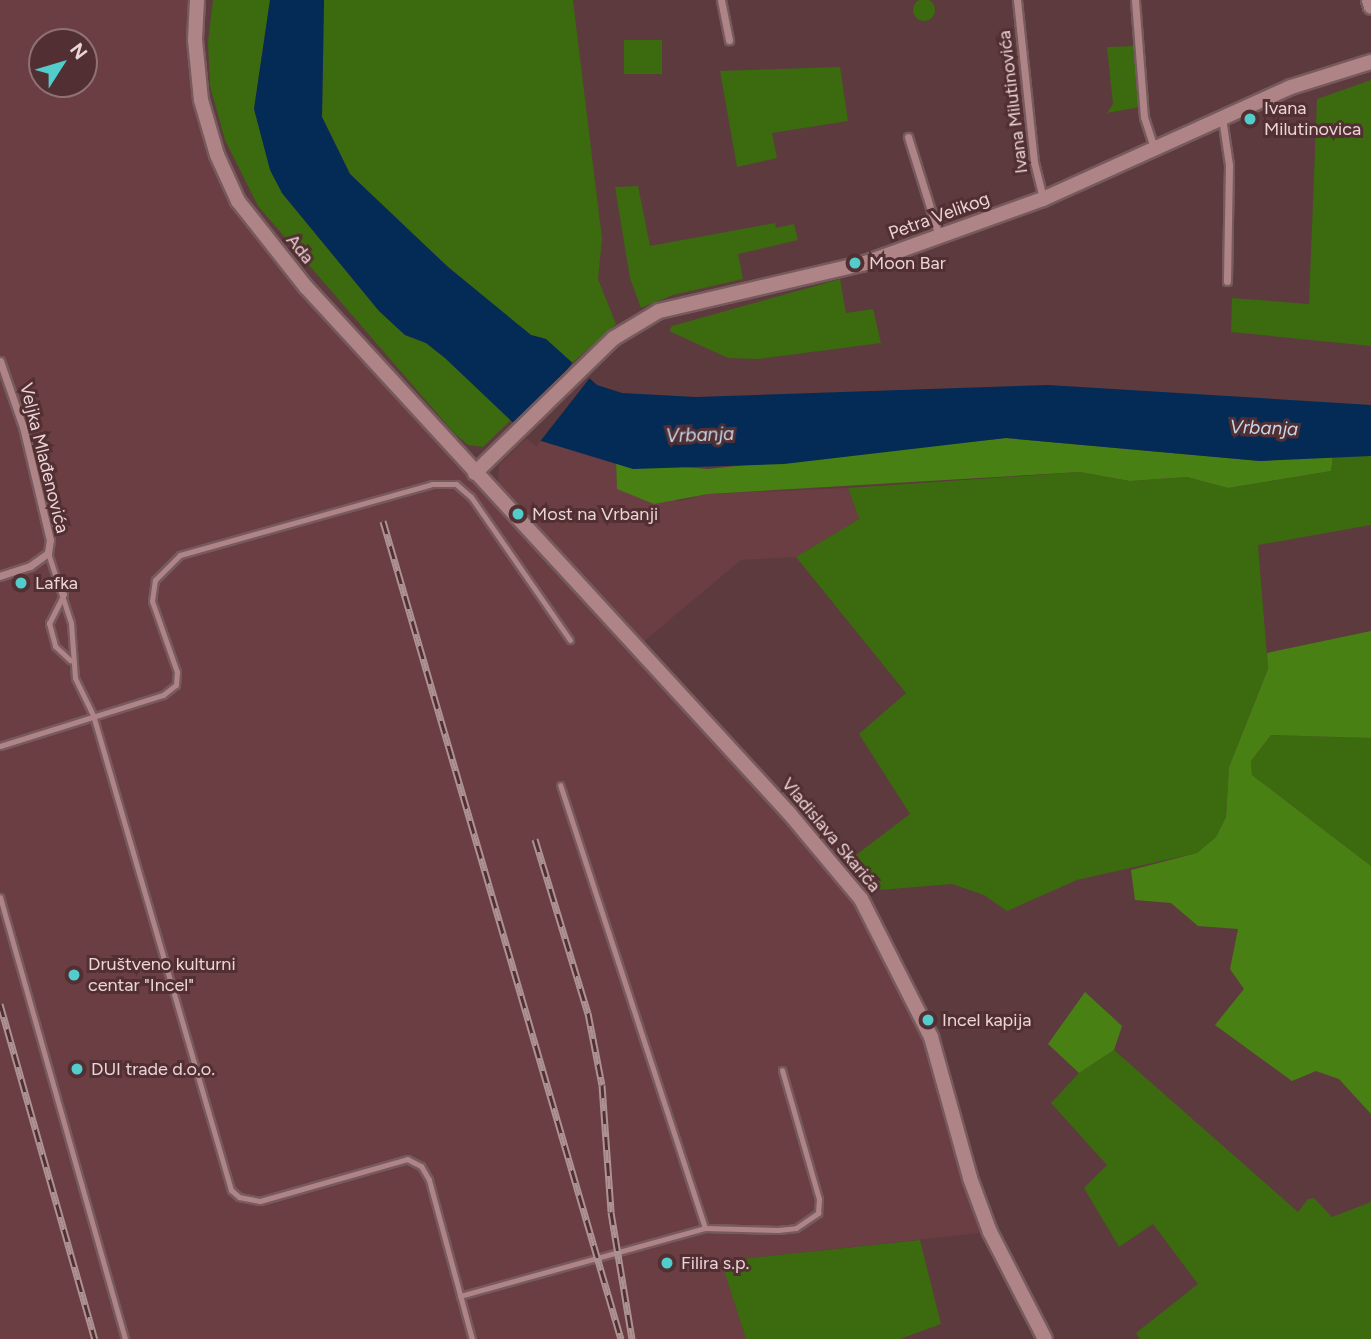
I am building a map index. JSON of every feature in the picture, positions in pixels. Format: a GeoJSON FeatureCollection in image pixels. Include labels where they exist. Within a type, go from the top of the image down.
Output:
{"type":"FeatureCollection","features":[{"type":"Feature","properties":{"kind":"street","name":"Ada"},"geometry":{"type":"LineString","coordinates":[[197,0],[195,40],[201,100],[217,155],[238,201],[306,287],[475,473]]}},
{"type":"Feature","properties":{"kind":"street"},"geometry":{"type":"LineString","coordinates":[[720,0],[729,40]]}},
{"type":"Feature","properties":{"kind":"street","name":"Ivana Milutinovića"},"geometry":{"type":"LineString","coordinates":[[1017,0],[1034,162],[1043,199]]}},
{"type":"Feature","properties":{"kind":"street"},"geometry":{"type":"LineString","coordinates":[[1135,0],[1144,117],[1155,151]]}},
{"type":"Feature","properties":{"kind":"street"},"geometry":{"type":"LineString","coordinates":[[1370,0],[1371,7]]}},
{"type":"Feature","properties":{"kind":"street","name":"Petra Velikog"},"geometry":{"type":"LineString","coordinates":[[475,473],[623,331],[659,311],[807,279],[939,236],[1043,199],[1291,88],[1371,62]]}},
{"type":"Feature","properties":{"kind":"street"},"geometry":{"type":"LineString","coordinates":[[1222,117],[1229,165],[1227,281]]}},
{"type":"Feature","properties":{"kind":"street"},"geometry":{"type":"LineString","coordinates":[[908,137],[939,236]]}},
{"type":"Feature","properties":{"kind":"street","name":"Veljka Mlađenovića"},"geometry":{"type":"LineString","coordinates":[[0,361],[30,452],[50,540],[48,553],[30,566],[0,576]]}},
{"type":"Feature","properties":{"kind":"street","name":"Vladislava Skarića"},"geometry":{"type":"LineString","coordinates":[[475,473],[789,813],[861,899],[931,1037],[970,1178],[990,1232],[1045,1339]]}},
{"type":"Feature","properties":{"kind":"lane"},"geometry":{"type":"LineString","coordinates":[[0,746],[163,695],[176,685],[177,672],[152,601],[155,580],[180,555],[432,484],[456,484],[471,497],[570,640]]}},
{"type":"Feature","properties":{"kind":"lane"},"geometry":{"type":"LineString","coordinates":[[48,553],[64,594],[71,623],[70,660],[93,715],[231,1190],[239,1197],[260,1201],[407,1158],[421,1166],[429,1180],[472,1339]]}},
{"type":"Feature","properties":{"kind":"lane"},"geometry":{"type":"LineString","coordinates":[[64,594],[49,623],[55,646],[70,660]]}},
{"type":"Feature","properties":{"kind":"lane"},"geometry":{"type":"LineString","coordinates":[[560,785],[705,1228]]}},
{"type":"Feature","properties":{"kind":"lane"},"geometry":{"type":"LineString","coordinates":[[0,897],[125,1339]]}},
{"type":"Feature","properties":{"kind":"lane"},"geometry":{"type":"LineString","coordinates":[[460,1296],[705,1228],[796,1228],[818,1213],[819,1199],[782,1070]]}},
{"type":"Feature","properties":{"kind":"shaded area"},"geometry":{"type":"Polygon","coordinates":[[[0,0],[197,0],[201,100],[238,201],[851,886],[931,1037],[990,1232],[722,1261],[746,1339],[0,1339],[0,0]]]}},
{"type":"Feature","properties":{"kind":"shaded area"},"geometry":{"type":"Polygon","coordinates":[[[528,437],[616,461],[617,489],[680,501],[708,494],[848,488],[859,519],[796,557],[741,560],[642,643],[498,484],[499,465],[528,437]]]}},
{"type":"Feature","properties":{"kind":"green space"},"geometry":{"type":"Polygon","coordinates":[[[924,-1],[934,6],[935,10],[928,20],[924,21],[914,14],[913,10],[920,0],[924,-1]]]}},
{"type":"Feature","properties":{"kind":"green space"},"geometry":{"type":"Polygon","coordinates":[[[213,0],[270,0],[254,109],[282,193],[379,311],[405,335],[426,343],[445,358],[511,420],[483,447],[468,445],[453,432],[258,206],[225,140],[210,86],[208,42],[213,0]]]}},
{"type":"Feature","properties":{"kind":"green space"},"geometry":{"type":"Polygon","coordinates":[[[324,0],[573,0],[602,239],[598,279],[616,324],[570,365],[546,339],[531,335],[505,315],[405,230],[350,174],[322,117],[324,0]]]}},
{"type":"Feature","properties":{"kind":"green space"},"geometry":{"type":"Polygon","coordinates":[[[624,40],[662,40],[662,74],[624,74],[624,40]]]}},
{"type":"Feature","properties":{"kind":"green space"},"geometry":{"type":"Polygon","coordinates":[[[1134,46],[1140,107],[1107,113],[1113,104],[1107,47],[1134,46]]]}},
{"type":"Feature","properties":{"kind":"green space"},"geometry":{"type":"Polygon","coordinates":[[[840,67],[848,121],[772,133],[777,158],[737,167],[720,71],[840,67]]]}},
{"type":"Feature","properties":{"kind":"green space"},"geometry":{"type":"Polygon","coordinates":[[[1371,80],[1371,346],[1231,332],[1232,298],[1309,304],[1317,99],[1371,80]]]}},
{"type":"Feature","properties":{"kind":"green space"},"geometry":{"type":"Polygon","coordinates":[[[638,186],[650,246],[775,223],[776,228],[794,224],[798,240],[738,254],[743,279],[673,295],[641,308],[630,278],[615,187],[638,186]]]}},
{"type":"Feature","properties":{"kind":"green space"},"geometry":{"type":"Polygon","coordinates":[[[840,279],[846,313],[873,309],[881,343],[759,359],[728,358],[669,331],[672,326],[840,279]]]}},
{"type":"Feature","properties":{"kind":"green space"},"geometry":{"type":"Polygon","coordinates":[[[1006,438],[1260,461],[1333,456],[1331,471],[1228,488],[1187,477],[1130,481],[1080,472],[708,494],[654,504],[617,489],[616,461],[633,469],[658,465],[708,469],[1006,438]]]}},
{"type":"Feature","properties":{"kind":"green space"},"geometry":{"type":"Polygon","coordinates":[[[1333,456],[1371,456],[1371,525],[1258,545],[1268,669],[1229,767],[1226,817],[1216,837],[1197,853],[1077,880],[1007,911],[984,895],[952,884],[880,890],[872,877],[848,861],[910,814],[859,734],[906,693],[796,557],[859,519],[848,488],[1080,472],[1130,481],[1187,477],[1228,488],[1331,471],[1333,456]]]}},
{"type":"Feature","properties":{"kind":"green space"},"geometry":{"type":"Polygon","coordinates":[[[1371,631],[1371,738],[1271,735],[1251,761],[1252,775],[1371,866],[1371,1114],[1339,1079],[1316,1071],[1292,1081],[1215,1025],[1244,989],[1230,969],[1238,929],[1198,926],[1171,903],[1135,900],[1131,870],[1197,853],[1216,837],[1226,817],[1229,767],[1268,669],[1267,653],[1371,631]]]}},
{"type":"Feature","properties":{"kind":"green space"},"geometry":{"type":"Polygon","coordinates":[[[1271,735],[1371,738],[1371,866],[1252,775],[1251,761],[1271,735]]]}},
{"type":"Feature","properties":{"kind":"green space"},"geometry":{"type":"Polygon","coordinates":[[[1085,992],[1122,1026],[1114,1050],[1079,1073],[1048,1044],[1085,992]]]}},
{"type":"Feature","properties":{"kind":"green space"},"geometry":{"type":"Polygon","coordinates":[[[1114,1050],[1298,1212],[1308,1199],[1314,1198],[1332,1217],[1371,1202],[1371,1339],[1140,1339],[1136,1333],[1198,1284],[1153,1224],[1119,1247],[1084,1188],[1107,1165],[1051,1103],[1079,1073],[1114,1050]]]}},
{"type":"Feature","properties":{"kind":"green space"},"geometry":{"type":"Polygon","coordinates":[[[920,1240],[941,1324],[900,1339],[746,1339],[721,1261],[920,1240]]]}},
{"type":"Feature","properties":{"kind":"water","name":"Vrbanja"},"geometry":{"type":"Polygon","coordinates":[[[270,0],[324,0],[322,117],[350,174],[448,267],[531,335],[546,339],[597,385],[622,393],[696,397],[1048,385],[1371,405],[1371,456],[1260,461],[1006,438],[784,464],[633,469],[528,437],[445,358],[426,343],[405,335],[379,311],[282,193],[270,170],[254,109],[270,0]]]}},
{"type":"Feature","properties":{"kind":"pier"},"geometry":{"type":"Polygon","coordinates":[[[573,362],[591,376],[536,446],[518,432],[573,362]]]}},
{"type":"Feature","properties":{"kind":"railway"},"geometry":{"type":"LineString","coordinates":[[383,521],[621,1339]]}},
{"type":"Feature","properties":{"kind":"railway"},"geometry":{"type":"LineString","coordinates":[[535,839],[588,1013],[602,1085],[611,1212],[632,1339]]}},
{"type":"Feature","properties":{"kind":"railway"},"geometry":{"type":"LineString","coordinates":[[0,1004],[95,1339]]}},
{"type":"Feature","properties":{"kind":"place","name":"Ivana Milutinovica"},"geometry":{"type":"Point","coordinates":[1250,119]}},
{"type":"Feature","properties":{"kind":"place","name":"Moon Bar"},"geometry":{"type":"Point","coordinates":[855,263]}},
{"type":"Feature","properties":{"kind":"place","name":"Most na Vrbanji"},"geometry":{"type":"Point","coordinates":[518,514]}},
{"type":"Feature","properties":{"kind":"place","name":"Lafka"},"geometry":{"type":"Point","coordinates":[21,583]}},
{"type":"Feature","properties":{"kind":"place","name":"Društveno kulturni centar \"Incel\""},"geometry":{"type":"Point","coordinates":[74,975]}},
{"type":"Feature","properties":{"kind":"place","name":"Incel kapija"},"geometry":{"type":"Point","coordinates":[928,1020]}},
{"type":"Feature","properties":{"kind":"place","name":"DUI trade d.o.o."},"geometry":{"type":"Point","coordinates":[77,1069]}},
{"type":"Feature","properties":{"kind":"place","name":"Filira s.p."},"geometry":{"type":"Point","coordinates":[667,1263]}}]}
